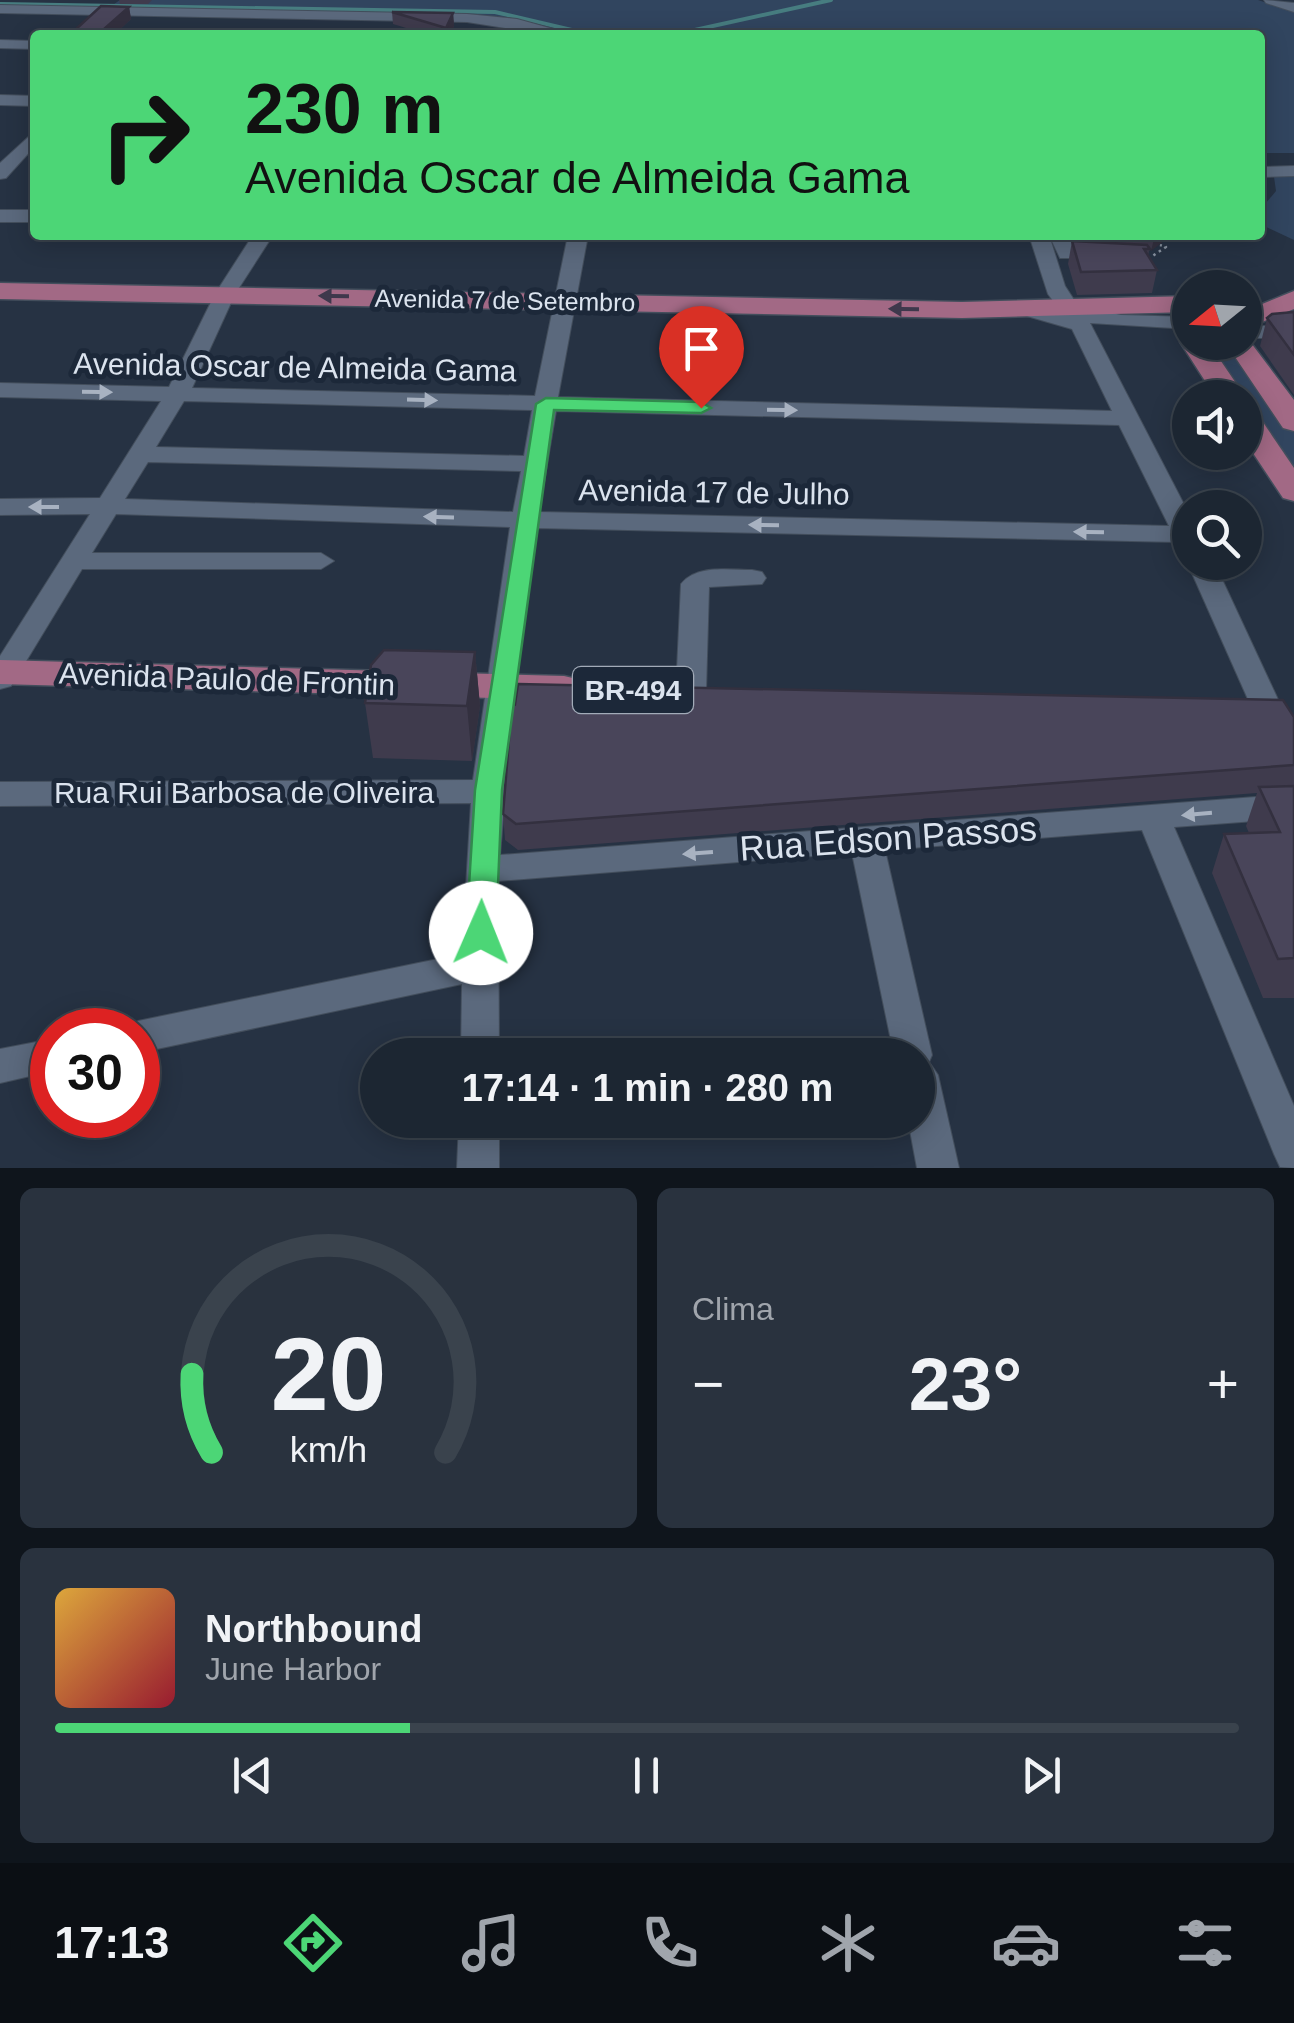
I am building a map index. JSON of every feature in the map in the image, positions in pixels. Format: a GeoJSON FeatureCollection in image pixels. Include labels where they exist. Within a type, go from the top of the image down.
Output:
{"type":"FeatureCollection","features":[{"type":"Feature","properties":{"kind":"main road"},"geometry":{"type":"LineString","coordinates":[[1262,310],[1294,284]]}},
{"type":"Feature","properties":{"kind":"main road","name":"Avenida 7 de Setembro"},"geometry":{"type":"LineString","coordinates":[[0,290],[1014,310],[1082,318],[1172,321]]}},
{"type":"Feature","properties":{"kind":"main road"},"geometry":{"type":"LineString","coordinates":[[1262,338],[1294,422]]}},
{"type":"Feature","properties":{"kind":"main road"},"geometry":{"type":"LineString","coordinates":[[1262,443],[1294,490]]}},
{"type":"Feature","properties":{"kind":"main road","name":"Avenida Paulo de Frontin"},"geometry":{"type":"LineString","coordinates":[[1,674],[596,689]]}},
{"type":"Feature","properties":{"kind":"main road","name":"BR-494"},"geometry":{"type":"LineString","coordinates":[[672,691],[730,692]]}},
{"type":"Feature","properties":{"kind":"main road"},"geometry":{"type":"LineString","coordinates":[[1226,705],[1280,706]]}},
{"type":"Feature","properties":{"kind":"street"},"geometry":{"type":"LineString","coordinates":[[1271,0],[1294,8]]}},
{"type":"Feature","properties":{"kind":"street"},"geometry":{"type":"LineString","coordinates":[[0,10],[458,18],[547,30]]}},
{"type":"Feature","properties":{"kind":"street"},"geometry":{"type":"LineString","coordinates":[[519,30],[530,26]]}},
{"type":"Feature","properties":{"kind":"street"},"geometry":{"type":"LineString","coordinates":[[462,30],[470,28]]}},
{"type":"Feature","properties":{"kind":"street"},"geometry":{"type":"LineString","coordinates":[[0,44],[30,45]]}},
{"type":"Feature","properties":{"kind":"street"},"geometry":{"type":"LineString","coordinates":[[0,100],[30,100]]}},
{"type":"Feature","properties":{"kind":"street"},"geometry":{"type":"LineString","coordinates":[[0,154],[27,154]]}},
{"type":"Feature","properties":{"kind":"street"},"geometry":{"type":"LineString","coordinates":[[0,174],[27,154]]}},
{"type":"Feature","properties":{"kind":"street"},"geometry":{"type":"LineString","coordinates":[[1265,158],[1294,158]]}},
{"type":"Feature","properties":{"kind":"street"},"geometry":{"type":"LineString","coordinates":[[1265,172],[1294,171]]}},
{"type":"Feature","properties":{"kind":"street"},"geometry":{"type":"LineString","coordinates":[[0,216],[30,216]]}},
{"type":"Feature","properties":{"kind":"street"},"geometry":{"type":"LineString","coordinates":[[1,674],[178,393],[225,294],[260,240]]}},
{"type":"Feature","properties":{"kind":"street"},"geometry":{"type":"LineString","coordinates":[[480,1038],[482,868],[489,790],[526,520],[577,240]]}},
{"type":"Feature","properties":{"kind":"street"},"geometry":{"type":"LineString","coordinates":[[1059,246],[1082,318],[1172,506]]}},
{"type":"Feature","properties":{"kind":"street"},"geometry":{"type":"LineString","coordinates":[[1262,320],[1294,330]]}},
{"type":"Feature","properties":{"kind":"street","name":"Avenida Oscar de Almeida Gama"},"geometry":{"type":"LineString","coordinates":[[0,390],[1128,418]]}},
{"type":"Feature","properties":{"kind":"street"},"geometry":{"type":"LineString","coordinates":[[141,454],[536,464]]}},
{"type":"Feature","properties":{"kind":"street","name":"Avenida 17 de Julho"},"geometry":{"type":"LineString","coordinates":[[0,507],[109,506],[1172,538]]}},
{"type":"Feature","properties":{"kind":"street"},"geometry":{"type":"LineString","coordinates":[[74,562],[322,562]]}},
{"type":"Feature","properties":{"kind":"street"},"geometry":{"type":"LineString","coordinates":[[672,691],[695,584],[702,579],[752,578]]}},
{"type":"Feature","properties":{"kind":"street"},"geometry":{"type":"LineString","coordinates":[[1210,580],[1280,706]]}},
{"type":"Feature","properties":{"kind":"street","name":"Rua Rui Barbosa de Oliveira"},"geometry":{"type":"LineString","coordinates":[[0,794],[489,790]]}},
{"type":"Feature","properties":{"kind":"street","name":"Rua Edson Passos"},"geometry":{"type":"LineString","coordinates":[[482,868],[1294,806]]}},
{"type":"Feature","properties":{"kind":"street"},"geometry":{"type":"LineString","coordinates":[[1152,817],[1294,1154]]}},
{"type":"Feature","properties":{"kind":"street"},"geometry":{"type":"LineString","coordinates":[[866,840],[909,1038]]}},
{"type":"Feature","properties":{"kind":"street"},"geometry":{"type":"LineString","coordinates":[[160,1032],[481,966]]}},
{"type":"Feature","properties":{"kind":"street"},"geometry":{"type":"LineString","coordinates":[[0,1066],[30,1059]]}},
{"type":"Feature","properties":{"kind":"street"},"geometry":{"type":"LineString","coordinates":[[478,1138],[478,1168]]}},
{"type":"Feature","properties":{"kind":"street"},"geometry":{"type":"LineString","coordinates":[[932,1138],[938,1168]]}},
{"type":"Feature","properties":{"kind":"path"},"geometry":{"type":"LineString","coordinates":[[1148,259],[1166,247],[1160,245]]}},
{"type":"Feature","properties":{"kind":"shaded area"},"geometry":{"type":"Polygon","coordinates":[[[120,0],[1258,0],[1294,12],[1294,153],[1265,153],[1265,30],[557,30],[524,22],[107,9],[120,0]]]}},
{"type":"Feature","properties":{"kind":"shaded area"},"geometry":{"type":"Polygon","coordinates":[[[1294,175],[1294,240],[1265,226],[1265,204],[1276,191],[1274,177],[1294,175]]]}},
{"type":"Feature","properties":{"kind":"shaded area"},"geometry":{"type":"Polygon","coordinates":[[[1213,360],[1245,360],[1258,380],[1230,380],[1213,360]]]}},
{"type":"Feature","properties":{"kind":"shaded area"},"geometry":{"type":"Polygon","coordinates":[[[1262,386],[1294,433],[1294,487],[1262,441],[1262,386]]]}},
{"type":"Feature","properties":{"kind":"building"},"geometry":{"type":"Polygon","coordinates":[[[101,6],[129,7],[103,30],[75,30],[101,6]]]}},
{"type":"Feature","properties":{"kind":"building"},"geometry":{"type":"Polygon","coordinates":[[[392,12],[453,13],[446,28],[392,12]]]}},
{"type":"Feature","properties":{"kind":"building"},"geometry":{"type":"Polygon","coordinates":[[[1072,241],[1147,245],[1150,249],[1144,249],[1157,270],[1081,272],[1072,241]]]}},
{"type":"Feature","properties":{"kind":"building"},"geometry":{"type":"Polygon","coordinates":[[[1294,312],[1294,355],[1267,318],[1294,312]]]}},
{"type":"Feature","properties":{"kind":"building"},"geometry":{"type":"Polygon","coordinates":[[[384,650],[475,652],[467,706],[365,703],[371,665],[384,650]]]}},
{"type":"Feature","properties":{"kind":"building"},"geometry":{"type":"Polygon","coordinates":[[[518,684],[1283,700],[1294,717],[1294,765],[516,824],[503,814],[512,702],[515,704],[518,684]]]}},
{"type":"Feature","properties":{"kind":"building"},"geometry":{"type":"Polygon","coordinates":[[[1294,786],[1294,958],[1278,959],[1224,834],[1280,832],[1259,787],[1294,786]]]}},
{"type":"Feature","properties":{"kind":"waterway"},"geometry":{"type":"LineString","coordinates":[[695,30],[831,0]]}},
{"type":"Feature","properties":{"kind":"waterway"},"geometry":{"type":"LineString","coordinates":[[0,4],[495,12],[572,30]]}},
{"type":"Feature","properties":{"kind":"route"},"geometry":{"type":"LineString","coordinates":[[481,933],[489,790],[546,404],[701,408]]}}]}
